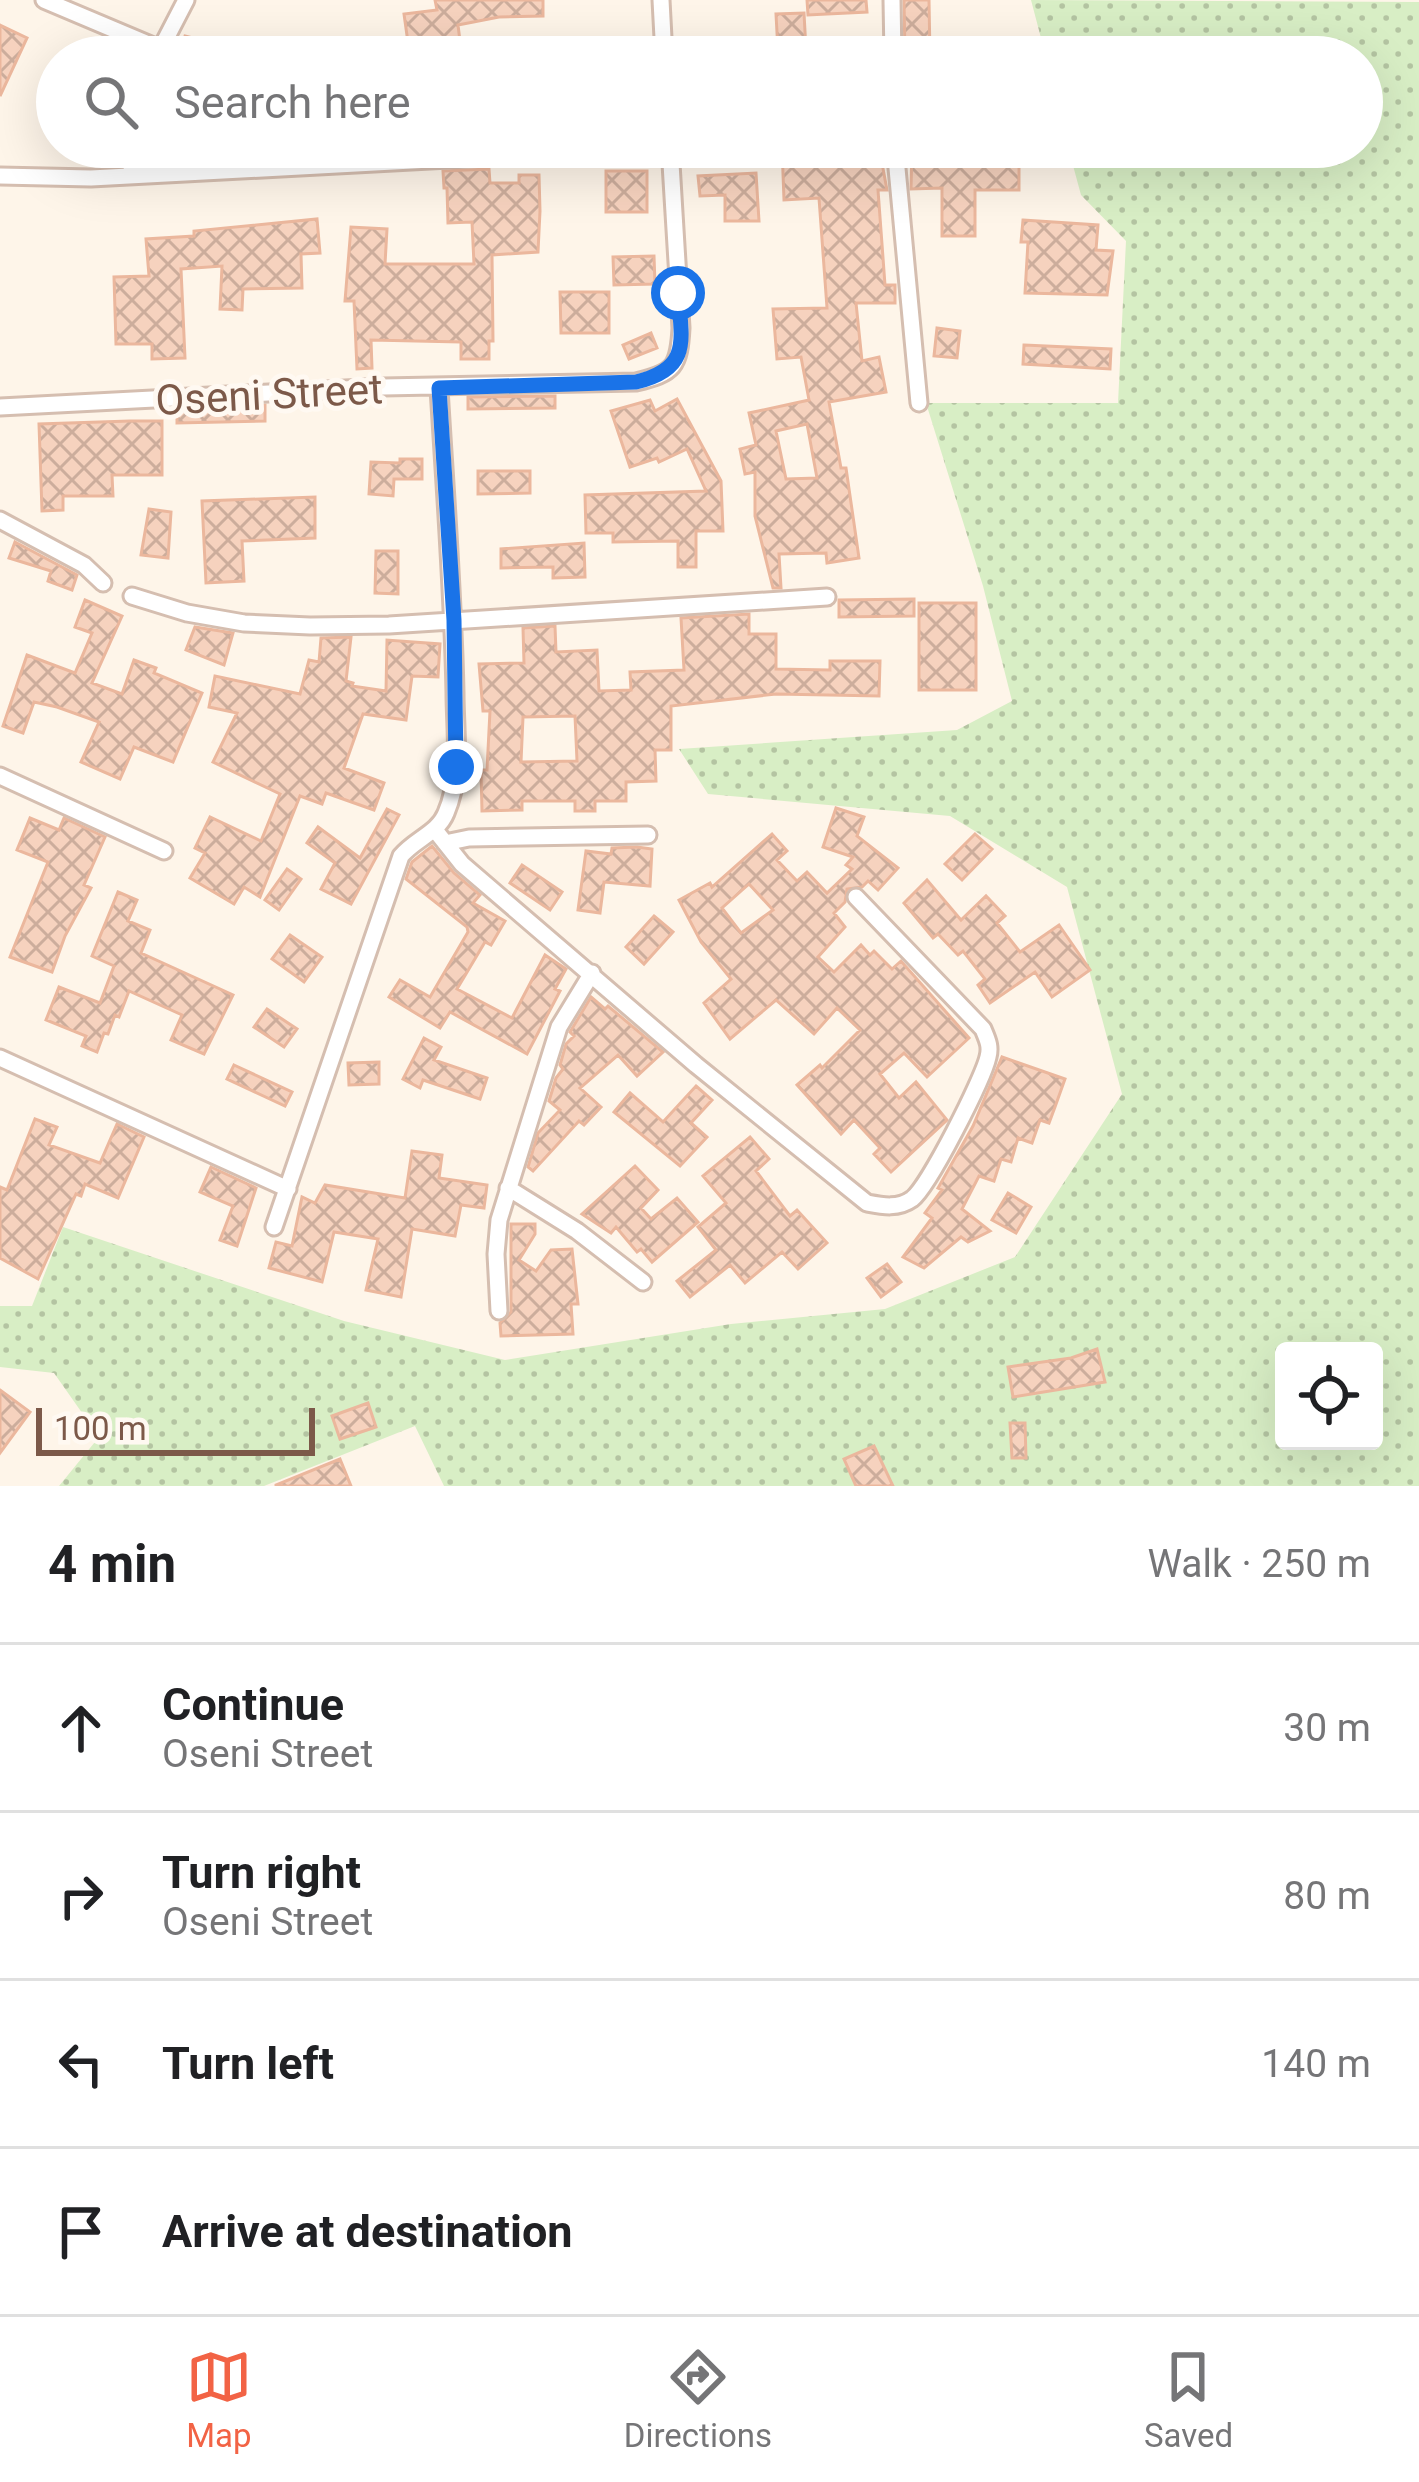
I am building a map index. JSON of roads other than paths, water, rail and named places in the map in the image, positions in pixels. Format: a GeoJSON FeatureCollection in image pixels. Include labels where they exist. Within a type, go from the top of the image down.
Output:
{"type":"FeatureCollection","features":[{"type":"Feature","properties":{"kind":"street"},"geometry":{"type":"LineString","coordinates":[[44,0],[121,36]]}},
{"type":"Feature","properties":{"kind":"street"},"geometry":{"type":"LineString","coordinates":[[167,36],[186,0]]}},
{"type":"Feature","properties":{"kind":"street"},"geometry":{"type":"LineString","coordinates":[[661,0],[663,36]]}},
{"type":"Feature","properties":{"kind":"street"},"geometry":{"type":"LineString","coordinates":[[892,0],[892,36]]}},
{"type":"Feature","properties":{"kind":"street"},"geometry":{"type":"LineString","coordinates":[[131,168],[132,175]]}},
{"type":"Feature","properties":{"kind":"street"},"geometry":{"type":"LineString","coordinates":[[0,176],[267,168]]}},
{"type":"Feature","properties":{"kind":"street","name":"Oseni Street"},"geometry":{"type":"LineString","coordinates":[[0,407],[383,387],[636,382],[664,376],[680,355],[673,168]]}},
{"type":"Feature","properties":{"kind":"street"},"geometry":{"type":"LineString","coordinates":[[897,168],[919,403]]}},
{"type":"Feature","properties":{"kind":"street"},"geometry":{"type":"LineString","coordinates":[[439,388],[454,620],[456,767],[440,837]]}},
{"type":"Feature","properties":{"kind":"street"},"geometry":{"type":"LineString","coordinates":[[0,520],[84,565],[103,584]]}},
{"type":"Feature","properties":{"kind":"street"},"geometry":{"type":"LineString","coordinates":[[132,596],[187,613],[244,623],[310,626],[827,597]]}},
{"type":"Feature","properties":{"kind":"street"},"geometry":{"type":"LineString","coordinates":[[0,776],[164,851]]}},
{"type":"Feature","properties":{"kind":"street"},"geometry":{"type":"LineString","coordinates":[[274,1227],[401,856],[415,839],[648,836]]}},
{"type":"Feature","properties":{"kind":"street"},"geometry":{"type":"LineString","coordinates":[[440,837],[462,864],[524,920],[695,1065],[867,1203],[892,1208],[914,1198],[962,1116],[990,1046],[983,1030],[856,897]]}},
{"type":"Feature","properties":{"kind":"street"},"geometry":{"type":"LineString","coordinates":[[499,1311],[499,1220],[560,1027],[592,973]]}},
{"type":"Feature","properties":{"kind":"street"},"geometry":{"type":"LineString","coordinates":[[0,1058],[288,1189]]}},
{"type":"Feature","properties":{"kind":"street"},"geometry":{"type":"LineString","coordinates":[[508,1188],[577,1231],[644,1282]]}}]}
